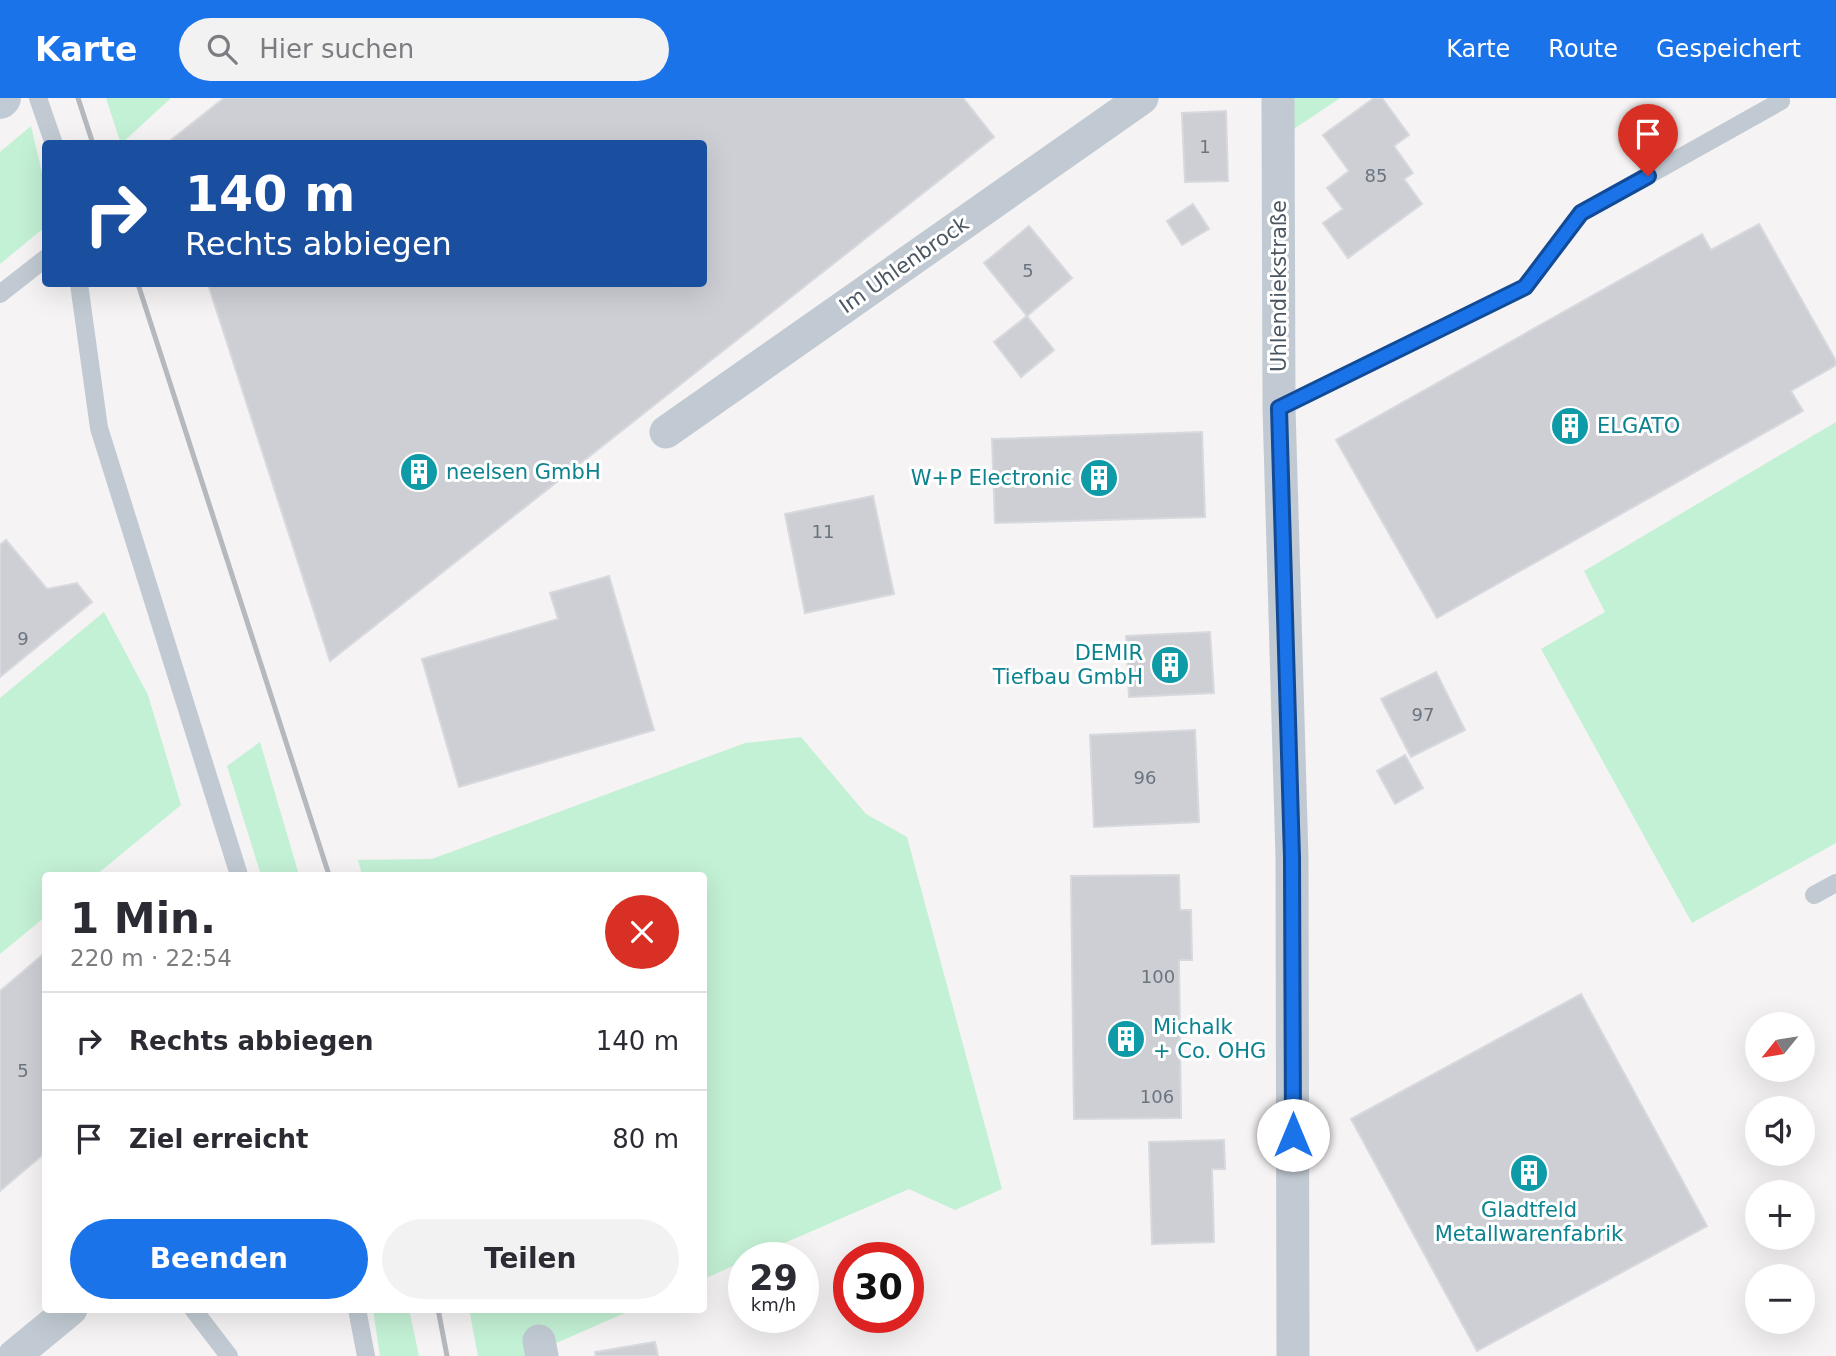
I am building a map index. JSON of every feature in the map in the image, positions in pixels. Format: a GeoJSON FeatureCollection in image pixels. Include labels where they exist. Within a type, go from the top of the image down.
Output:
{"type":"FeatureCollection","features":[{"type":"Feature","properties":{"kind":"street","name":"Im Uhlenbrock"},"geometry":{"type":"LineString","coordinates":[[666,432],[1142,98]]}},
{"type":"Feature","properties":{"kind":"street","name":"Uhlendiekstraße"},"geometry":{"type":"LineString","coordinates":[[1278,98],[1279,408],[1292,858],[1293,1356]]}},
{"type":"Feature","properties":{"kind":"street"},"geometry":{"type":"LineString","coordinates":[[14,1356],[66,1313]]}},
{"type":"Feature","properties":{"kind":"lane"},"geometry":{"type":"LineString","coordinates":[[38,98],[53,140]]}},
{"type":"Feature","properties":{"kind":"lane"},"geometry":{"type":"LineString","coordinates":[[1279,408],[1525,287],[1581,213],[1781,101]]}},
{"type":"Feature","properties":{"kind":"lane"},"geometry":{"type":"LineString","coordinates":[[0,294],[42,261]]}},
{"type":"Feature","properties":{"kind":"lane"},"geometry":{"type":"LineString","coordinates":[[79,287],[99,428],[238,872]]}},
{"type":"Feature","properties":{"kind":"lane"},"geometry":{"type":"LineString","coordinates":[[1814,895],[1836,883]]}},
{"type":"Feature","properties":{"kind":"lane"},"geometry":{"type":"LineString","coordinates":[[196,1313],[229,1356]]}},
{"type":"Feature","properties":{"kind":"lane"},"geometry":{"type":"LineString","coordinates":[[358,1313],[366,1356]]}},
{"type":"Feature","properties":{"kind":"green space"},"geometry":{"type":"Polygon","coordinates":[[[106,98],[171,98],[125,140],[120,140],[106,98]]]}},
{"type":"Feature","properties":{"kind":"green space"},"geometry":{"type":"Polygon","coordinates":[[[1293,98],[1340,98],[1294,129],[1293,98]]]}},
{"type":"Feature","properties":{"kind":"green space"},"geometry":{"type":"Polygon","coordinates":[[[31,126],[42,173],[42,229],[0,264],[0,152],[31,126]]]}},
{"type":"Feature","properties":{"kind":"green space"},"geometry":{"type":"Polygon","coordinates":[[[1836,422],[1836,843],[1692,923],[1541,649],[1605,612],[1584,571],[1836,422]]]}},
{"type":"Feature","properties":{"kind":"green space"},"geometry":{"type":"Polygon","coordinates":[[[104,612],[148,695],[181,805],[100,872],[42,872],[42,919],[0,954],[0,698],[104,612]]]}},
{"type":"Feature","properties":{"kind":"green space"},"geometry":{"type":"Polygon","coordinates":[[[801,737],[866,814],[907,837],[1002,1189],[955,1210],[909,1189],[787,1242],[728,1242],[728,1268],[707,1278],[707,872],[361,872],[358,860],[432,859],[745,743],[801,737]]]}},
{"type":"Feature","properties":{"kind":"green space"},"geometry":{"type":"Polygon","coordinates":[[[260,742],[298,872],[260,872],[227,766],[260,742]]]}},
{"type":"Feature","properties":{"kind":"green space"},"geometry":{"type":"Polygon","coordinates":[[[374,1313],[410,1313],[419,1356],[380,1356],[374,1313]]]}},
{"type":"Feature","properties":{"kind":"green space"},"geometry":{"type":"Polygon","coordinates":[[[470,1313],[625,1313],[545,1348],[546,1356],[478,1356],[470,1313]]]}},
{"type":"Feature","properties":{"kind":"building","name":"neelsen GmbH"},"geometry":{"type":"Polygon","coordinates":[[[224,98],[963,98],[994,137],[330,661],[209,287],[707,287],[707,140],[171,140],[224,98]]]}},
{"type":"Feature","properties":{"kind":"building"},"geometry":{"type":"Polygon","coordinates":[[[1374,98],[1382,98],[1409,135],[1394,146],[1413,173],[1404,179],[1422,204],[1348,258],[1323,223],[1343,209],[1327,188],[1349,171],[1323,135],[1374,98]]]}},
{"type":"Feature","properties":{"kind":"building"},"geometry":{"type":"Polygon","coordinates":[[[1226,111],[1228,181],[1185,182],[1182,113],[1226,111]]]}},
{"type":"Feature","properties":{"kind":"building"},"geometry":{"type":"Polygon","coordinates":[[[1193,204],[1209,229],[1182,245],[1167,221],[1193,204]]]}},
{"type":"Feature","properties":{"kind":"building","name":"ELGATO"},"geometry":{"type":"Polygon","coordinates":[[[1759,224],[1836,361],[1836,365],[1791,391],[1803,411],[1437,618],[1336,440],[1702,234],[1711,250],[1759,224]]]}},
{"type":"Feature","properties":{"kind":"building"},"geometry":{"type":"Polygon","coordinates":[[[1029,226],[1072,278],[1027,316],[984,263],[1029,226]]]}},
{"type":"Feature","properties":{"kind":"building"},"geometry":{"type":"Polygon","coordinates":[[[1027,316],[1054,350],[1021,377],[994,342],[1027,316]]]}},
{"type":"Feature","properties":{"kind":"building","name":"W+P Electronic"},"geometry":{"type":"Polygon","coordinates":[[[1202,432],[1205,517],[995,523],[992,439],[1202,432]]]}},
{"type":"Feature","properties":{"kind":"building"},"geometry":{"type":"Polygon","coordinates":[[[873,496],[894,594],[805,613],[785,514],[873,496]]]}},
{"type":"Feature","properties":{"kind":"building"},"geometry":{"type":"Polygon","coordinates":[[[6,540],[47,589],[77,583],[92,602],[0,677],[0,545],[6,540]]]}},
{"type":"Feature","properties":{"kind":"building"},"geometry":{"type":"Polygon","coordinates":[[[609,576],[654,730],[459,787],[422,659],[558,619],[550,593],[609,576]]]}},
{"type":"Feature","properties":{"kind":"building","name":"DEMIR Tiefbau GmbH"},"geometry":{"type":"Polygon","coordinates":[[[1210,632],[1214,693],[1129,697],[1126,636],[1210,632]]]}},
{"type":"Feature","properties":{"kind":"building"},"geometry":{"type":"Polygon","coordinates":[[[1436,672],[1465,730],[1411,757],[1381,699],[1436,672]]]}},
{"type":"Feature","properties":{"kind":"building"},"geometry":{"type":"Polygon","coordinates":[[[1195,730],[1199,822],[1094,827],[1090,735],[1195,730]]]}},
{"type":"Feature","properties":{"kind":"building"},"geometry":{"type":"Polygon","coordinates":[[[1405,755],[1423,788],[1395,804],[1377,771],[1405,755]]]}},
{"type":"Feature","properties":{"kind":"building","name":"Michalk + Co. OHG"},"geometry":{"type":"Polygon","coordinates":[[[1179,875],[1180,910],[1191,910],[1192,960],[1179,960],[1181,1118],[1074,1119],[1071,876],[1179,875]]]}},
{"type":"Feature","properties":{"kind":"building"},"geometry":{"type":"Polygon","coordinates":[[[42,955],[42,1155],[0,1191],[0,991],[42,955]]]}},
{"type":"Feature","properties":{"kind":"building","name":"Gladtfeld Metallwarenfabrik"},"geometry":{"type":"Polygon","coordinates":[[[1581,994],[1707,1226],[1477,1351],[1351,1119],[1581,994]]]}},
{"type":"Feature","properties":{"kind":"building"},"geometry":{"type":"Polygon","coordinates":[[[1224,1140],[1225,1169],[1212,1169],[1214,1242],[1152,1244],[1149,1142],[1224,1140]]]}},
{"type":"Feature","properties":{"kind":"building"},"geometry":{"type":"Polygon","coordinates":[[[655,1342],[658,1356],[596,1356],[595,1352],[655,1342]]]}},
{"type":"Feature","properties":{"kind":"railway"},"geometry":{"type":"LineString","coordinates":[[78,98],[92,140]]}},
{"type":"Feature","properties":{"kind":"railway"},"geometry":{"type":"LineString","coordinates":[[139,287],[328,872]]}},
{"type":"Feature","properties":{"kind":"railway"},"geometry":{"type":"LineString","coordinates":[[439,1313],[447,1356]]}},
{"type":"Feature","properties":{"kind":"place","name":"ELGATO"},"geometry":{"type":"Point","coordinates":[1570,426]}},
{"type":"Feature","properties":{"kind":"place","name":"neelsen GmbH"},"geometry":{"type":"Point","coordinates":[419,472]}},
{"type":"Feature","properties":{"kind":"place","name":"W+P Electronic"},"geometry":{"type":"Point","coordinates":[1099,478]}},
{"type":"Feature","properties":{"kind":"place","name":"DEMIR Tiefbau GmbH"},"geometry":{"type":"Point","coordinates":[1170,665]}},
{"type":"Feature","properties":{"kind":"place","name":"Michalk + Co. OHG"},"geometry":{"type":"Point","coordinates":[1126,1039]}},
{"type":"Feature","properties":{"kind":"place","name":"Gladtfeld Metallwarenfabrik"},"geometry":{"type":"Point","coordinates":[1529,1173]}},
{"type":"Feature","properties":{"kind":"route"},"geometry":{"type":"LineString","coordinates":[[1293,1135],[1292,858],[1279,408],[1525,287],[1581,213],[1648,176]]}}]}
